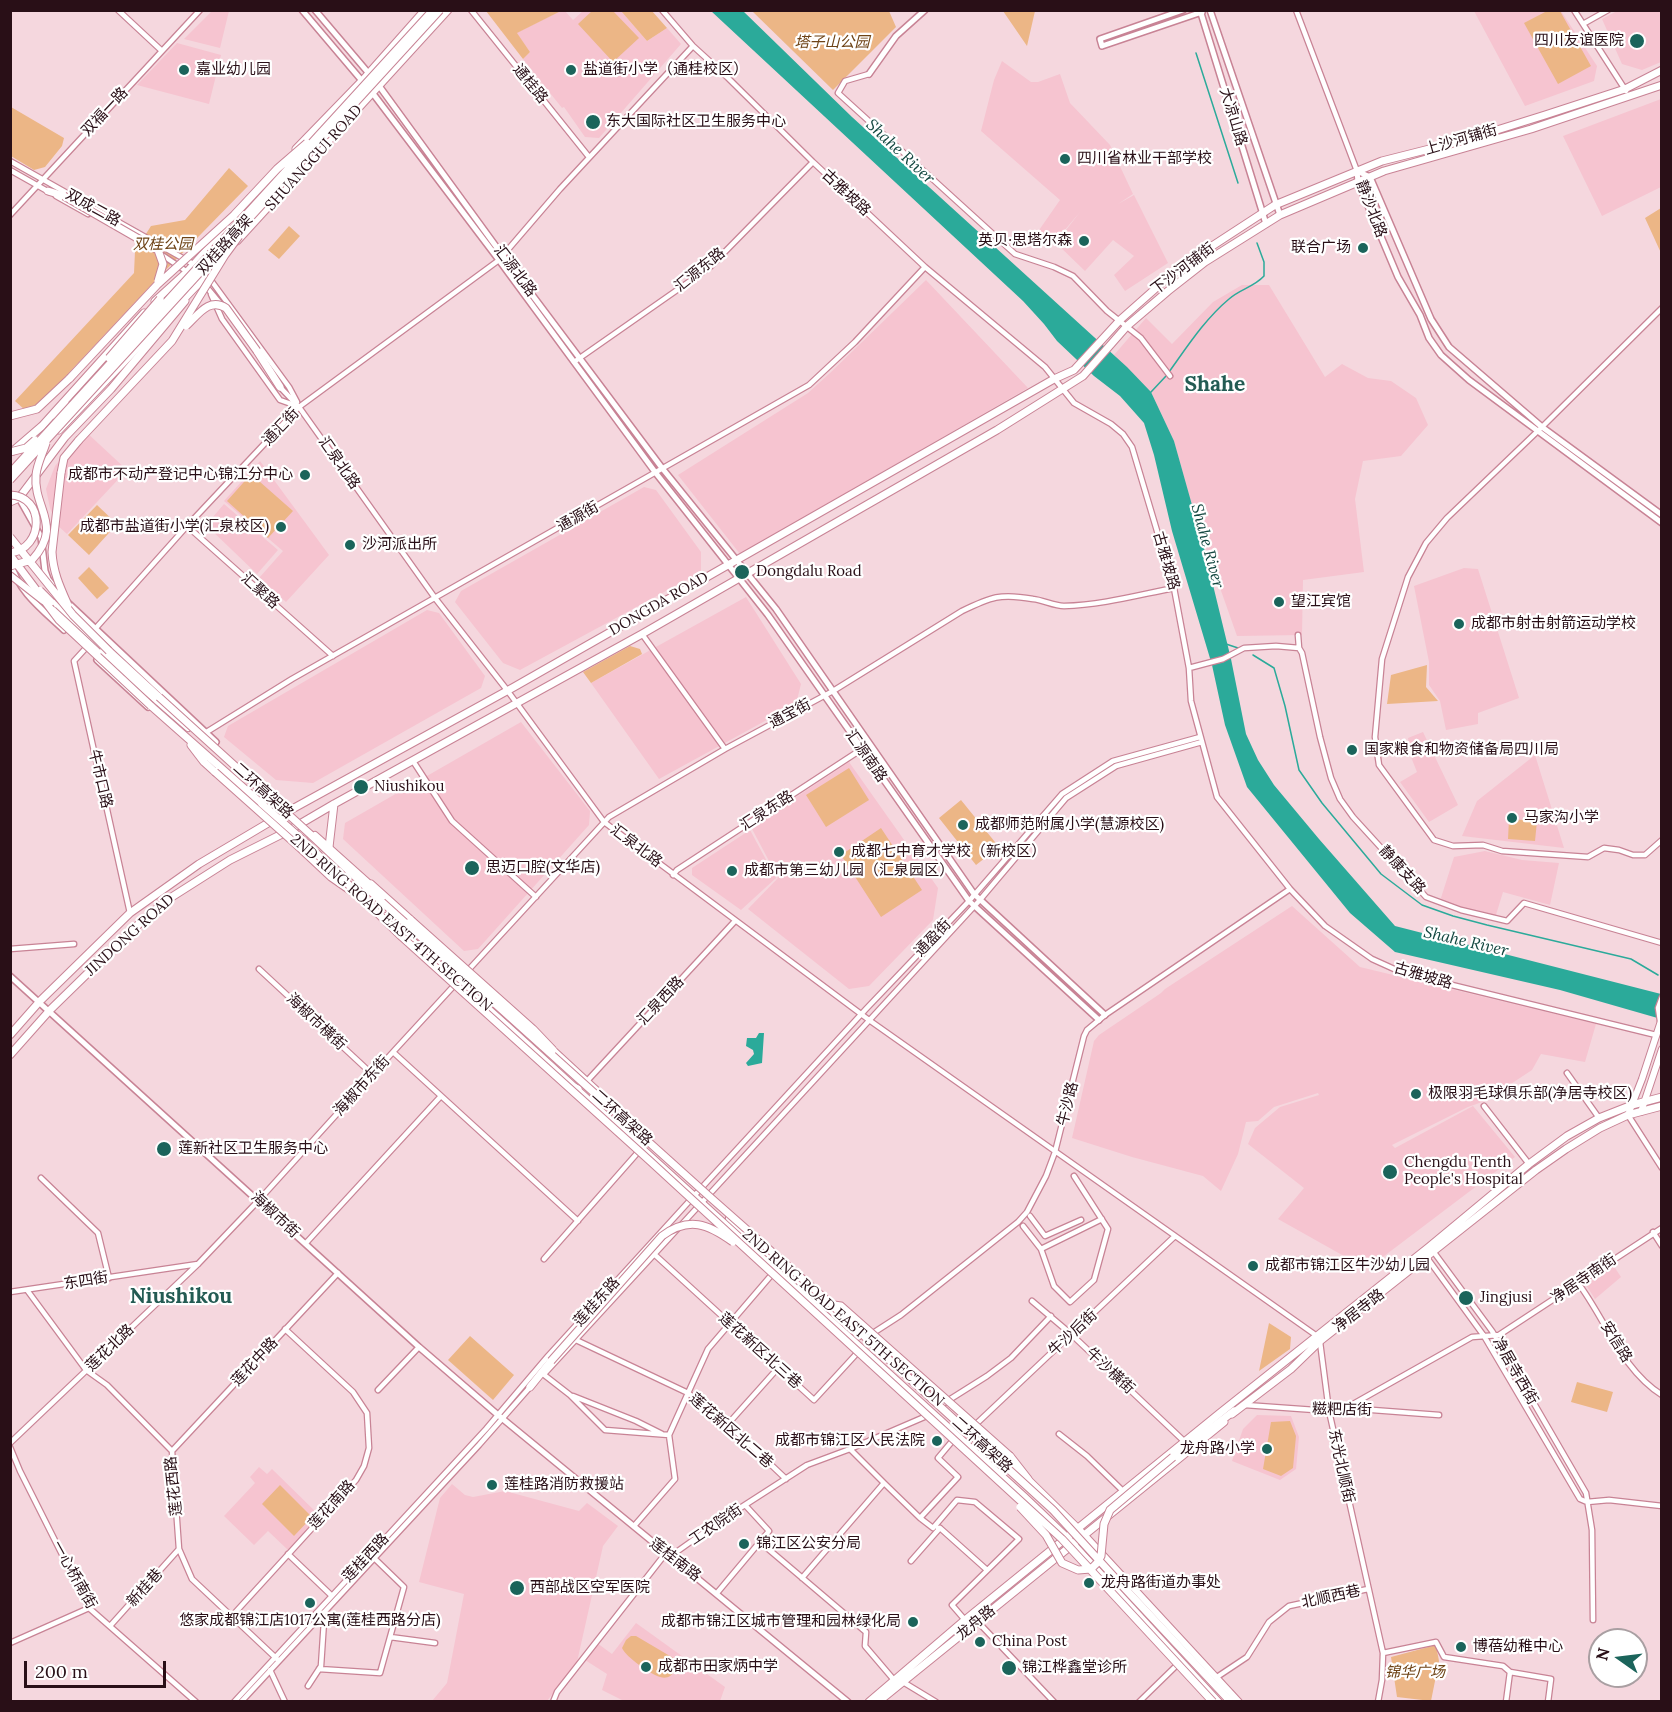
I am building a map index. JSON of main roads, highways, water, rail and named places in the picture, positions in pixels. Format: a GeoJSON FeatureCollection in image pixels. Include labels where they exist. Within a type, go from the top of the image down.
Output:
{"type":"FeatureCollection","features":[{"type":"Feature","properties":{"kind":"main road","name":"SHUANGGUI ROAD"},"geometry":{"type":"LineString","coordinates":[[10,453],[42,426],[153,302],[187,272],[425,10]]}},
{"type":"Feature","properties":{"kind":"main road","name":"双桂路高架"},"geometry":{"type":"LineString","coordinates":[[335,121],[433,10]]}},
{"type":"Feature","properties":{"kind":"main road","name":"双桂路高架"},"geometry":{"type":"LineString","coordinates":[[10,473],[440,10]]}},
{"type":"Feature","properties":{"kind":"main road","name":"SHUANGGUI ROAD"},"geometry":{"type":"LineString","coordinates":[[10,502],[19,498],[49,457],[172,318],[206,274],[448,10]]}},
{"type":"Feature","properties":{"kind":"main road","name":"上沙河铺街"},"geometry":{"type":"LineString","coordinates":[[1262,214],[1275,205],[1382,161],[1466,140],[1625,89],[1662,70]]}},
{"type":"Feature","properties":{"kind":"main road","name":"上沙河铺街"},"geometry":{"type":"LineString","coordinates":[[1266,224],[1280,215],[1370,177],[1662,86]]}},
{"type":"Feature","properties":{"kind":"main road"},"geometry":{"type":"LineString","coordinates":[[10,416],[31,411],[44,404],[156,285],[234,215],[278,168],[335,121]]}},
{"type":"Feature","properties":{"kind":"main road"},"geometry":{"type":"LineString","coordinates":[[172,341],[225,255],[335,121]]}},
{"type":"Feature","properties":{"kind":"main road"},"geometry":{"type":"LineString","coordinates":[[48,191],[64,196],[158,250],[163,264],[156,285]]}},
{"type":"Feature","properties":{"kind":"main road","name":"下沙河铺街"},"geometry":{"type":"LineString","coordinates":[[1074,370],[1120,320],[1164,281],[1206,250],[1262,214]]}},
{"type":"Feature","properties":{"kind":"main road","name":"下沙河铺街"},"geometry":{"type":"LineString","coordinates":[[1083,376],[1127,326],[1205,262],[1266,224]]}},
{"type":"Feature","properties":{"kind":"main road"},"geometry":{"type":"LineString","coordinates":[[26,448],[43,433],[160,299],[187,272]]}},
{"type":"Feature","properties":{"kind":"main road"},"geometry":{"type":"LineString","coordinates":[[10,453],[26,448],[67,423],[200,282]]}},
{"type":"Feature","properties":{"kind":"main road"},"geometry":{"type":"LineString","coordinates":[[73,615],[58,581],[52,552],[64,458],[204,308],[217,304],[226,308],[280,387]]}},
{"type":"Feature","properties":{"kind":"main road","name":"DONGDA ROAD"},"geometry":{"type":"LineString","coordinates":[[274,820],[738,560],[1054,379],[1074,370]]}},
{"type":"Feature","properties":{"kind":"main road","name":"DONGDA ROAD"},"geometry":{"type":"LineString","coordinates":[[302,823],[642,634],[997,430],[1083,376]]}},
{"type":"Feature","properties":{"kind":"main road"},"geometry":{"type":"LineString","coordinates":[[10,565],[32,560],[43,544],[47,521],[36,485],[36,474],[45,437],[66,405]]}},
{"type":"Feature","properties":{"kind":"main road","name":"双桂路高架"},"geometry":{"type":"LineString","coordinates":[[10,480],[45,437]]}},
{"type":"Feature","properties":{"kind":"main road"},"geometry":{"type":"LineString","coordinates":[[29,438],[49,457]]}},
{"type":"Feature","properties":{"kind":"main road"},"geometry":{"type":"LineString","coordinates":[[10,495],[17,495],[29,503],[38,525],[31,542],[10,556]]}},
{"type":"Feature","properties":{"kind":"main road","name":"二环高架路"},"geometry":{"type":"LineString","coordinates":[[10,537],[73,615],[109,651],[382,902],[831,1304],[886,1358],[1053,1510],[1232,1701]]}},
{"type":"Feature","properties":{"kind":"main road","name":"二环高架路"},"geometry":{"type":"LineString","coordinates":[[10,556],[72,633],[305,842],[402,937],[1062,1539],[1212,1701]]}},
{"type":"Feature","properties":{"kind":"main road"},"geometry":{"type":"LineString","coordinates":[[10,565],[124,676]]}},
{"type":"Feature","properties":{"kind":"main road","name":"2ND RING ROAD EAST 4TH SECTION"},"geometry":{"type":"LineString","coordinates":[[10,575],[65,619],[124,676],[163,718],[274,820],[642,1148],[696,1193]]}},
{"type":"Feature","properties":{"kind":"main road","name":"2ND RING ROAD EAST 4TH SECTION"},"geometry":{"type":"LineString","coordinates":[[124,676],[285,813],[302,823],[371,884],[380,896],[585,1082],[696,1193]]}},
{"type":"Feature","properties":{"kind":"main road"},"geometry":{"type":"LineString","coordinates":[[216,742],[218,754]]}},
{"type":"Feature","properties":{"kind":"main road"},"geometry":{"type":"LineString","coordinates":[[189,743],[215,772],[332,877],[365,901]]}},
{"type":"Feature","properties":{"kind":"main road"},"geometry":{"type":"LineString","coordinates":[[329,847],[334,804]]}},
{"type":"Feature","properties":{"kind":"main road","name":"JINDONG ROAD"},"geometry":{"type":"LineString","coordinates":[[10,1035],[40,1001],[130,913],[199,864],[274,820]]}},
{"type":"Feature","properties":{"kind":"main road","name":"JINDONG ROAD"},"geometry":{"type":"LineString","coordinates":[[10,1055],[50,1010],[131,931],[167,900],[230,860],[302,823]]}},
{"type":"Feature","properties":{"kind":"main road"},"geometry":{"type":"LineString","coordinates":[[371,884],[533,1029],[585,1082]]}},
{"type":"Feature","properties":{"kind":"main road"},"geometry":{"type":"LineString","coordinates":[[402,937],[417,957],[536,1063],[550,1075],[578,1089]]}},
{"type":"Feature","properties":{"kind":"main road"},"geometry":{"type":"LineString","coordinates":[[1628,1116],[1661,1020]]}},
{"type":"Feature","properties":{"kind":"main road"},"geometry":{"type":"LineString","coordinates":[[1641,1112],[1662,1049]]}},
{"type":"Feature","properties":{"kind":"main road","name":"净居寺路"},"geometry":{"type":"LineString","coordinates":[[1431,1250],[1529,1164],[1568,1136],[1599,1118],[1632,1104],[1662,1097]]}},
{"type":"Feature","properties":{"kind":"main road","name":"净居寺路"},"geometry":{"type":"LineString","coordinates":[[1074,1544],[1082,1532],[1124,1492],[1424,1255],[1536,1170],[1600,1128],[1628,1116],[1662,1106]]}},
{"type":"Feature","properties":{"kind":"main road","name":"2ND RING ROAD EAST 5TH SECTION"},"geometry":{"type":"LineString","coordinates":[[696,1193],[1028,1479],[1082,1532],[1239,1701]]}},
{"type":"Feature","properties":{"kind":"main road","name":"2ND RING ROAD EAST 5TH SECTION"},"geometry":{"type":"LineString","coordinates":[[704,1200],[776,1270],[1068,1538],[1219,1701]]}},
{"type":"Feature","properties":{"kind":"main road"},"geometry":{"type":"LineString","coordinates":[[530,1387],[662,1236],[672,1229],[687,1224],[716,1230],[759,1261]]}},
{"type":"Feature","properties":{"kind":"main road"},"geometry":{"type":"LineString","coordinates":[[831,1304],[841,1306],[1010,1456],[1028,1479]]}},
{"type":"Feature","properties":{"kind":"main road","name":"净居寺路"},"geometry":{"type":"LineString","coordinates":[[1082,1532],[1226,1420],[1234,1411],[1291,1369],[1318,1339]]}},
{"type":"Feature","properties":{"kind":"main road"},"geometry":{"type":"LineString","coordinates":[[964,1449],[1042,1530],[1062,1563],[1078,1570],[1090,1569],[1100,1559],[1104,1524],[1110,1510],[1173,1457],[1234,1411]]}},
{"type":"Feature","properties":{"kind":"main road"},"geometry":{"type":"LineString","coordinates":[[869,1701],[965,1620],[1068,1538],[1082,1532]]}},
{"type":"Feature","properties":{"kind":"main road","name":"龙舟路"},"geometry":{"type":"LineString","coordinates":[[878,1701],[1074,1544]]}},
{"type":"Feature","properties":{"kind":"waterway"},"geometry":{"type":"LineString","coordinates":[[1196,53],[1238,183]]}},
{"type":"Feature","properties":{"kind":"waterway"},"geometry":{"type":"LineString","coordinates":[[1169,372],[1212,315],[1233,296],[1264,276],[1264,262],[1257,243]]}},
{"type":"Feature","properties":{"kind":"waterway"},"geometry":{"type":"LineString","coordinates":[[1151,392],[1166,376]]}},
{"type":"Feature","properties":{"kind":"waterway"},"geometry":{"type":"LineString","coordinates":[[1226,644],[1238,648]]}},
{"type":"Feature","properties":{"kind":"waterway"},"geometry":{"type":"LineString","coordinates":[[1253,655],[1274,668],[1299,770],[1322,803],[1381,874],[1422,905],[1487,925],[1631,959],[1658,975]]}},
{"type":"Feature","properties":{"kind":"place","name":"四川友谊医院"},"geometry":{"type":"Point","coordinates":[1637,41]}},
{"type":"Feature","properties":{"kind":"place","name":"嘉业幼儿园"},"geometry":{"type":"Point","coordinates":[184,70]}},
{"type":"Feature","properties":{"kind":"place","name":"盐道街小学（通桂校区）"},"geometry":{"type":"Point","coordinates":[571,70]}},
{"type":"Feature","properties":{"kind":"place","name":"东大国际社区卫生服务中心"},"geometry":{"type":"Point","coordinates":[593,122]}},
{"type":"Feature","properties":{"kind":"place","name":"四川省林业干部学校"},"geometry":{"type":"Point","coordinates":[1065,159]}},
{"type":"Feature","properties":{"kind":"place","name":"英贝·思塔尔森"},"geometry":{"type":"Point","coordinates":[1084,241]}},
{"type":"Feature","properties":{"kind":"place","name":"联合广场"},"geometry":{"type":"Point","coordinates":[1363,248]}},
{"type":"Feature","properties":{"kind":"place","name":"成都市不动产登记中心锦江分中心"},"geometry":{"type":"Point","coordinates":[305,475]}},
{"type":"Feature","properties":{"kind":"place","name":"成都市盐道街小学(汇泉校区)"},"geometry":{"type":"Point","coordinates":[281,527]}},
{"type":"Feature","properties":{"kind":"place","name":"沙河派出所"},"geometry":{"type":"Point","coordinates":[350,545]}},
{"type":"Feature","properties":{"kind":"place","name":"Dongdalu Road"},"geometry":{"type":"Point","coordinates":[742,572]}},
{"type":"Feature","properties":{"kind":"place","name":"望江宾馆"},"geometry":{"type":"Point","coordinates":[1279,602]}},
{"type":"Feature","properties":{"kind":"place","name":"成都市射击射箭运动学校"},"geometry":{"type":"Point","coordinates":[1459,624]}},
{"type":"Feature","properties":{"kind":"place","name":"国家粮食和物资储备局四川局"},"geometry":{"type":"Point","coordinates":[1352,750]}},
{"type":"Feature","properties":{"kind":"place","name":"Niushikou"},"geometry":{"type":"Point","coordinates":[361,787]}},
{"type":"Feature","properties":{"kind":"place","name":"马家沟小学"},"geometry":{"type":"Point","coordinates":[1512,818]}},
{"type":"Feature","properties":{"kind":"place","name":"成都师范附属小学(慧源校区)"},"geometry":{"type":"Point","coordinates":[963,825]}},
{"type":"Feature","properties":{"kind":"place","name":"成都七中育才学校（新校区）"},"geometry":{"type":"Point","coordinates":[839,852]}},
{"type":"Feature","properties":{"kind":"place","name":"思迈口腔(文华店)"},"geometry":{"type":"Point","coordinates":[472,868]}},
{"type":"Feature","properties":{"kind":"place","name":"成都市第三幼儿园（汇泉园区）"},"geometry":{"type":"Point","coordinates":[732,871]}},
{"type":"Feature","properties":{"kind":"place","name":"极限羽毛球俱乐部(净居寺校区)"},"geometry":{"type":"Point","coordinates":[1416,1094]}},
{"type":"Feature","properties":{"kind":"place","name":"莲新社区卫生服务中心"},"geometry":{"type":"Point","coordinates":[164,1149]}},
{"type":"Feature","properties":{"kind":"place","name":"Chengdu Tenth People's Hospital"},"geometry":{"type":"Point","coordinates":[1390,1172]}},
{"type":"Feature","properties":{"kind":"place","name":"成都市锦江区牛沙幼儿园"},"geometry":{"type":"Point","coordinates":[1253,1266]}},
{"type":"Feature","properties":{"kind":"place","name":"Jingjusi"},"geometry":{"type":"Point","coordinates":[1466,1298]}},
{"type":"Feature","properties":{"kind":"place","name":"成都市锦江区人民法院"},"geometry":{"type":"Point","coordinates":[937,1441]}},
{"type":"Feature","properties":{"kind":"place","name":"龙舟路小学"},"geometry":{"type":"Point","coordinates":[1267,1449]}},
{"type":"Feature","properties":{"kind":"place","name":"莲桂路消防救援站"},"geometry":{"type":"Point","coordinates":[492,1485]}},
{"type":"Feature","properties":{"kind":"place","name":"锦江区公安分局"},"geometry":{"type":"Point","coordinates":[744,1544]}},
{"type":"Feature","properties":{"kind":"place","name":"龙舟路街道办事处"},"geometry":{"type":"Point","coordinates":[1089,1583]}},
{"type":"Feature","properties":{"kind":"place","name":"西部战区空军医院"},"geometry":{"type":"Point","coordinates":[517,1588]}},
{"type":"Feature","properties":{"kind":"place","name":"悠家成都锦江店1017公寓(莲桂西路分店)"},"geometry":{"type":"Point","coordinates":[310,1603]}},
{"type":"Feature","properties":{"kind":"place","name":"成都市锦江区城市管理和园林绿化局"},"geometry":{"type":"Point","coordinates":[913,1622]}},
{"type":"Feature","properties":{"kind":"place","name":"China Post"},"geometry":{"type":"Point","coordinates":[980,1642]}},
{"type":"Feature","properties":{"kind":"place","name":"博蓓幼稚中心"},"geometry":{"type":"Point","coordinates":[1461,1647]}},
{"type":"Feature","properties":{"kind":"place","name":"成都市田家炳中学"},"geometry":{"type":"Point","coordinates":[646,1667]}},
{"type":"Feature","properties":{"kind":"place","name":"锦江桦鑫堂诊所"},"geometry":{"type":"Point","coordinates":[1009,1668]}},
{"type":"Feature","properties":{"kind":"district","name":"Shahe"},"geometry":{"type":"Point","coordinates":[1215,385]}},
{"type":"Feature","properties":{"kind":"district","name":"Niushikou"},"geometry":{"type":"Point","coordinates":[181,1297]}},
{"type":"Feature","properties":{"kind":"park label","name":"塔子山公园"},"geometry":{"type":"Point","coordinates":[832,43]}},
{"type":"Feature","properties":{"kind":"park label","name":"双桂公园"},"geometry":{"type":"Point","coordinates":[163,245]}},
{"type":"Feature","properties":{"kind":"park label","name":"锦华广场"},"geometry":{"type":"Point","coordinates":[1415,1673]}},
{"type":"Feature","properties":{"kind":"water label","name":"Shahe River"},"geometry":{"type":"Point","coordinates":[900,152]}},
{"type":"Feature","properties":{"kind":"water label","name":"Shahe River"},"geometry":{"type":"Point","coordinates":[1207,546]}},
{"type":"Feature","properties":{"kind":"water label","name":"Shahe River"},"geometry":{"type":"Point","coordinates":[1466,942]}}]}
